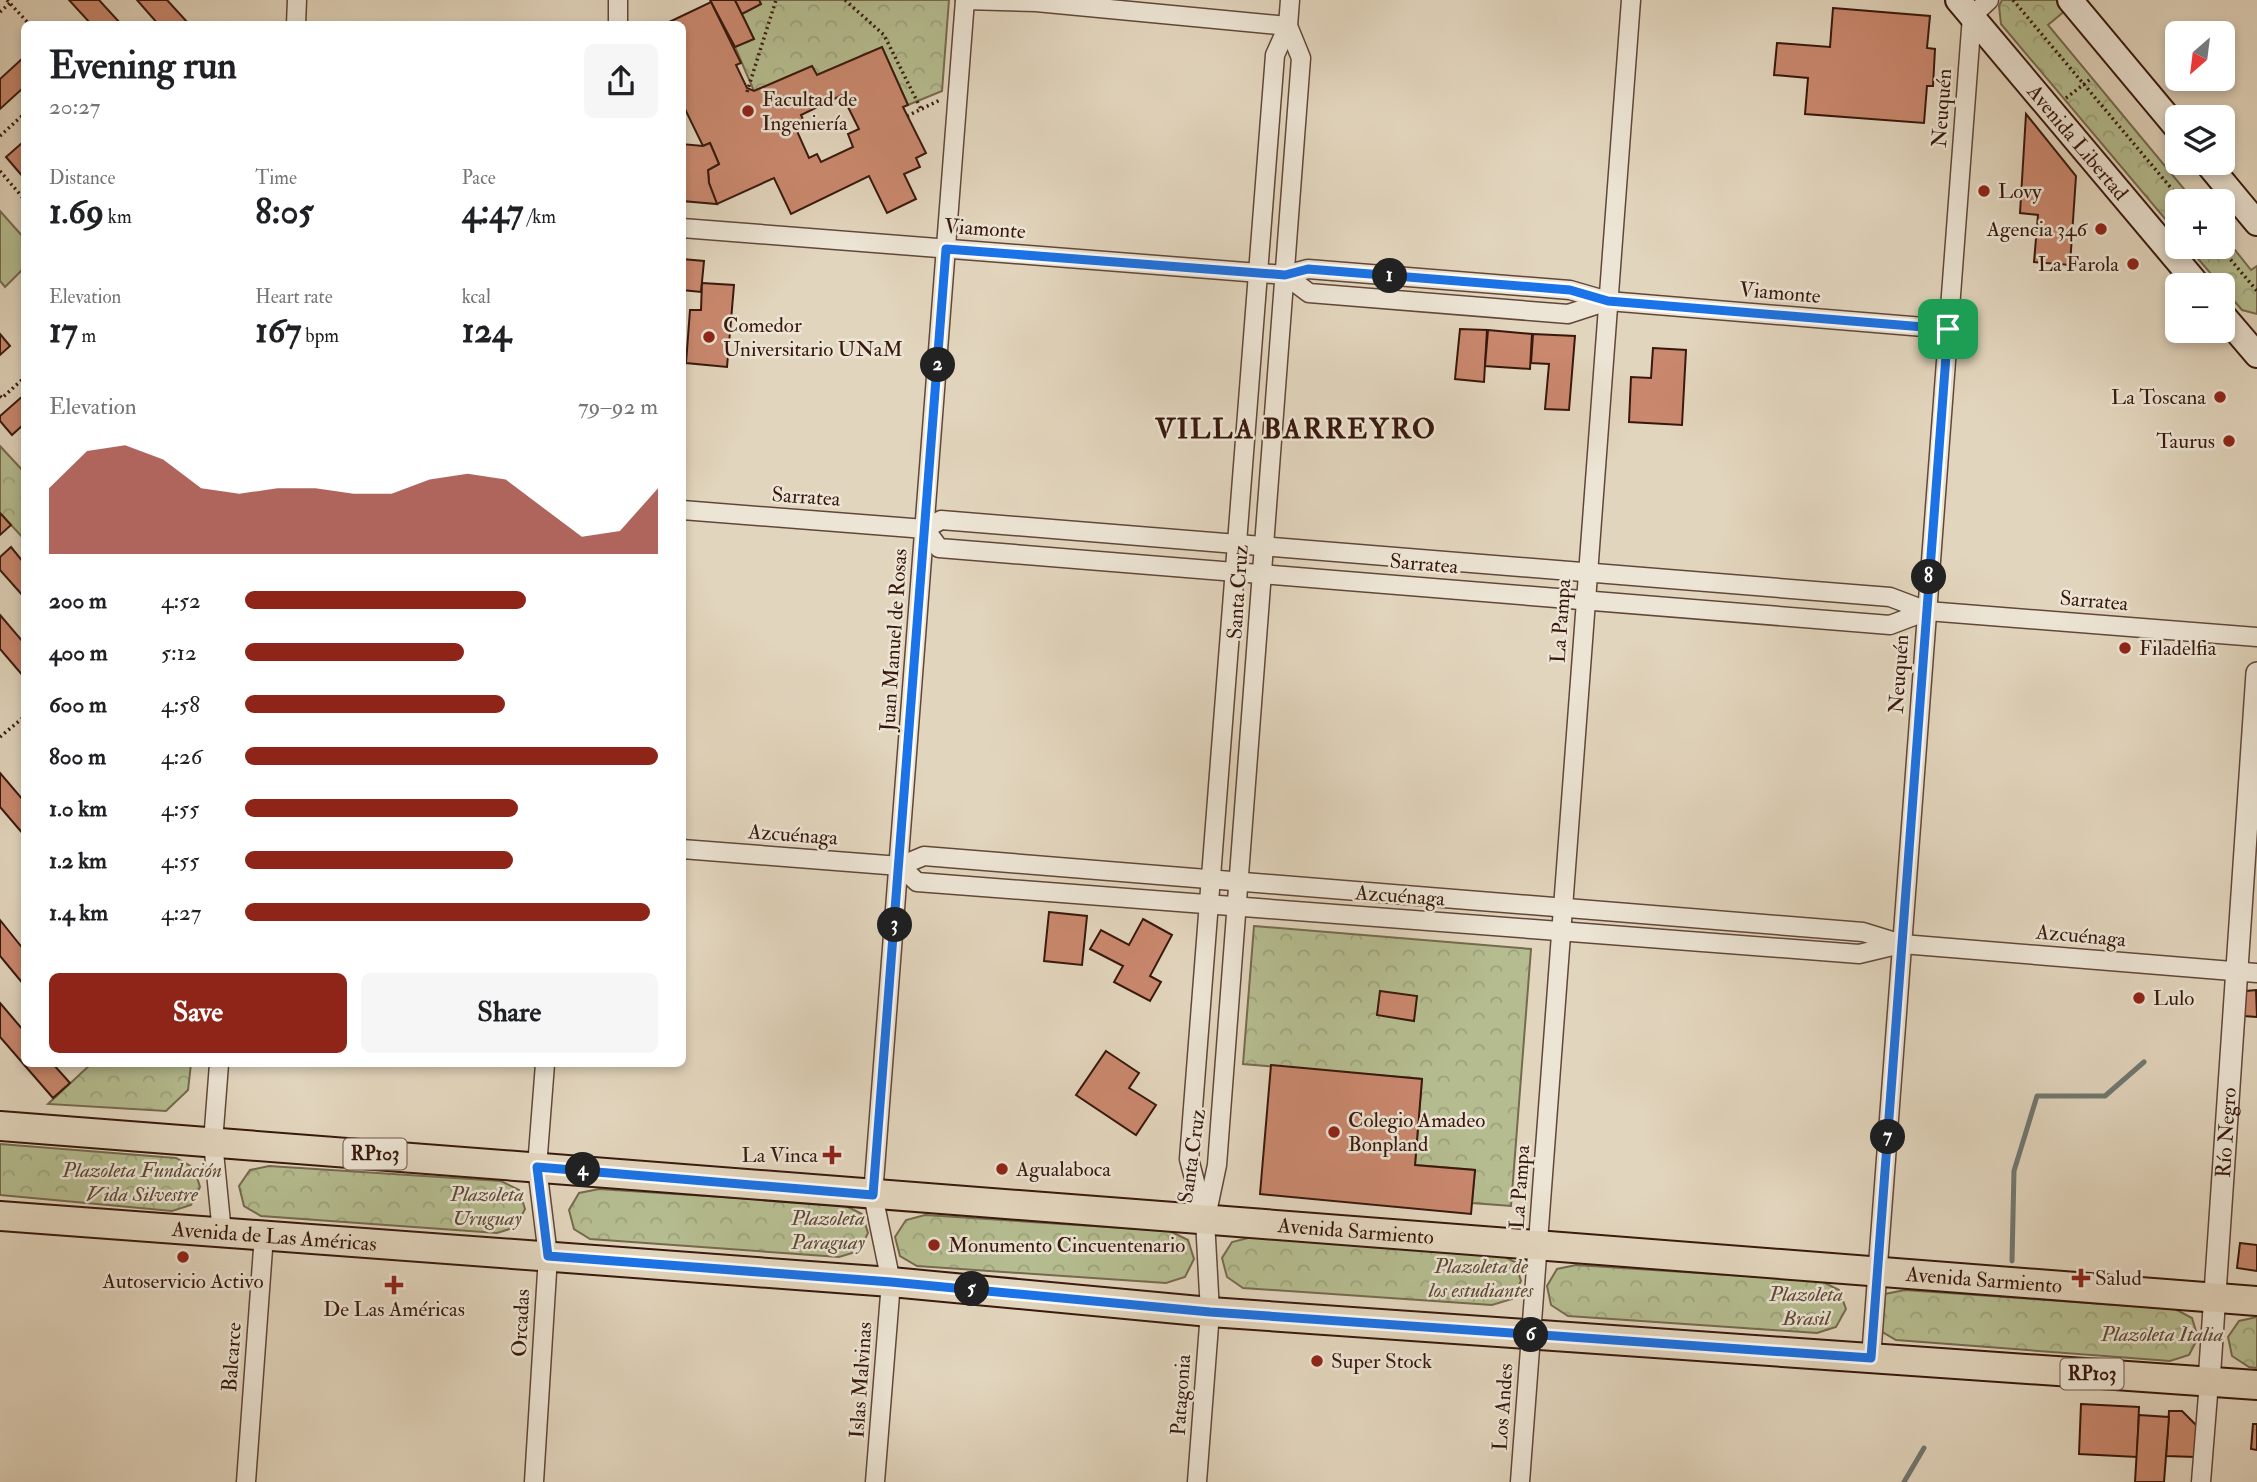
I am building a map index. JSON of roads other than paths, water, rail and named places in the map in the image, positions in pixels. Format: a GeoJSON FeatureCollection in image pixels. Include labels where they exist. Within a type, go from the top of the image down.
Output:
{"type":"FeatureCollection","features":[{"type":"Feature","properties":{"kind":"main road"},"geometry":{"type":"LineString","coordinates":[[2070,0],[2165,114]]}},
{"type":"Feature","properties":{"kind":"main road","name":"Avenida Libertad"},"geometry":{"type":"LineString","coordinates":[[1973,5],[2188,273]]}},
{"type":"Feature","properties":{"kind":"main road"},"geometry":{"type":"LineString","coordinates":[[2217,175],[2257,223]]}},
{"type":"Feature","properties":{"kind":"main road"},"geometry":{"type":"LineString","coordinates":[[2235,329],[2257,355]]}},
{"type":"Feature","properties":{"kind":"main road","name":"RP103"},"geometry":{"type":"LineString","coordinates":[[0,1126],[537,1167]]}},
{"type":"Feature","properties":{"kind":"main road","name":"Avenida Sarmiento"},"geometry":{"type":"LineString","coordinates":[[537,1167],[2257,1301]]}},
{"type":"Feature","properties":{"kind":"main road","name":"Avenida de Las Américas"},"geometry":{"type":"LineString","coordinates":[[0,1216],[548,1256]]}},
{"type":"Feature","properties":{"kind":"main road","name":"RP103"},"geometry":{"type":"LineString","coordinates":[[548,1256],[891,1282],[1210,1312],[2257,1385]]}},
{"type":"Feature","properties":{"kind":"street"},"geometry":{"type":"LineString","coordinates":[[296,21],[298,0]]}},
{"type":"Feature","properties":{"kind":"street"},"geometry":{"type":"LineString","coordinates":[[618,0],[618,21]]}},
{"type":"Feature","properties":{"kind":"street"},"geometry":{"type":"LineString","coordinates":[[965,0],[1036,2],[1288,26]]}},
{"type":"Feature","properties":{"kind":"street","name":"Juan Manuel de Rosas"},"geometry":{"type":"LineString","coordinates":[[891,1282],[873,1195],[965,0]]}},
{"type":"Feature","properties":{"kind":"street","name":"Santa Cruz"},"geometry":{"type":"LineString","coordinates":[[1205,1220],[1189,1159],[1275,55],[1288,26],[1290,0]]}},
{"type":"Feature","properties":{"kind":"street","name":"La Pampa"},"geometry":{"type":"LineString","coordinates":[[1531,1335],[1630,0]]}},
{"type":"Feature","properties":{"kind":"street","name":"Neuquén"},"geometry":{"type":"LineString","coordinates":[[1871,1358],[1973,5]]}},
{"type":"Feature","properties":{"kind":"street","name":"Santa Cruz"},"geometry":{"type":"LineString","coordinates":[[1205,1220],[1217,1165],[1301,58],[1288,26]]}},
{"type":"Feature","properties":{"kind":"street","name":"Viamonte"},"geometry":{"type":"LineString","coordinates":[[686,228],[1285,275],[1308,269],[1321,270],[1570,290],[1608,301],[1948,329]]}},
{"type":"Feature","properties":{"kind":"street","name":"Sarratea"},"geometry":{"type":"LineString","coordinates":[[686,510],[925,529],[941,520],[1587,572],[1890,597],[1927,611],[2257,637]]}},
{"type":"Feature","properties":{"kind":"street","name":"Sarratea"},"geometry":{"type":"LineString","coordinates":[[925,529],[939,548],[1890,625],[1927,611]]}},
{"type":"Feature","properties":{"kind":"street","name":"Río Negro"},"geometry":{"type":"LineString","coordinates":[[2209,1382],[2214,1298],[2247,972],[2257,673]]}},
{"type":"Feature","properties":{"kind":"street","name":"Azcuénaga"},"geometry":{"type":"LineString","coordinates":[[686,849],[900,866],[924,856],[1863,932],[1902,944],[2247,972]]}},
{"type":"Feature","properties":{"kind":"street","name":"Azcuénaga"},"geometry":{"type":"LineString","coordinates":[[900,866],[917,882],[1859,954],[1902,944]]}},
{"type":"Feature","properties":{"kind":"street"},"geometry":{"type":"LineString","coordinates":[[219,1067],[213,1142],[222,1233]]}},
{"type":"Feature","properties":{"kind":"street","name":"Orcadas"},"geometry":{"type":"LineString","coordinates":[[534,1482],[548,1256],[537,1167],[545,1067]]}},
{"type":"Feature","properties":{"kind":"street","name":"Patagonia"},"geometry":{"type":"LineString","coordinates":[[1197,1482],[1210,1312],[1205,1220]]}},
{"type":"Feature","properties":{"kind":"street","name":"Balcarce"},"geometry":{"type":"LineString","coordinates":[[246,1482],[264,1235]]}},
{"type":"Feature","properties":{"kind":"street","name":"Islas Malvinas"},"geometry":{"type":"LineString","coordinates":[[875,1482],[891,1282]]}},
{"type":"Feature","properties":{"kind":"street","name":"Los Andes"},"geometry":{"type":"LineString","coordinates":[[1520,1482],[1531,1335]]}},
{"type":"Feature","properties":{"kind":"street"},"geometry":{"type":"LineString","coordinates":[[2202,1482],[2209,1382]]}},
{"type":"Feature","properties":{"kind":"waterway"},"geometry":{"type":"LineString","coordinates":[[2012,1261],[2014,1171],[2037,1096],[2105,1096],[2144,1062]]}},
{"type":"Feature","properties":{"kind":"waterway"},"geometry":{"type":"LineString","coordinates":[[1904,1482],[1924,1448]]}},
{"type":"Feature","properties":{"kind":"place","name":"Facultad de Ingeniería"},"geometry":{"type":"Point","coordinates":[748,111]}},
{"type":"Feature","properties":{"kind":"place","name":"Lovy"},"geometry":{"type":"Point","coordinates":[1984,191]}},
{"type":"Feature","properties":{"kind":"place","name":"Agencia 346"},"geometry":{"type":"Point","coordinates":[2101,229]}},
{"type":"Feature","properties":{"kind":"place","name":"La Farola"},"geometry":{"type":"Point","coordinates":[2133,264]}},
{"type":"Feature","properties":{"kind":"place","name":"Comedor Universitario UNaM"},"geometry":{"type":"Point","coordinates":[709,337]}},
{"type":"Feature","properties":{"kind":"place","name":"La Toscana"},"geometry":{"type":"Point","coordinates":[2220,397]}},
{"type":"Feature","properties":{"kind":"place","name":"Taurus"},"geometry":{"type":"Point","coordinates":[2229,441]}},
{"type":"Feature","properties":{"kind":"place","name":"Filadelfia"},"geometry":{"type":"Point","coordinates":[2125,648]}},
{"type":"Feature","properties":{"kind":"place","name":"Lulo"},"geometry":{"type":"Point","coordinates":[2139,998]}},
{"type":"Feature","properties":{"kind":"place","name":"Colegio Amadeo Bonpland"},"geometry":{"type":"Point","coordinates":[1334,1132]}},
{"type":"Feature","properties":{"kind":"place","name":"La Vinca"},"geometry":{"type":"Point","coordinates":[832,1155]}},
{"type":"Feature","properties":{"kind":"place","name":"Agualaboca"},"geometry":{"type":"Point","coordinates":[1002,1169]}},
{"type":"Feature","properties":{"kind":"place","name":"Monumento Cincuentenario"},"geometry":{"type":"Point","coordinates":[934,1245]}},
{"type":"Feature","properties":{"kind":"place","name":"Autoservicio Activo"},"geometry":{"type":"Point","coordinates":[183,1257]}},
{"type":"Feature","properties":{"kind":"place","name":"Salud"},"geometry":{"type":"Point","coordinates":[2081,1278]}},
{"type":"Feature","properties":{"kind":"place","name":"De Las Américas"},"geometry":{"type":"Point","coordinates":[394,1285]}},
{"type":"Feature","properties":{"kind":"place","name":"Super Stock"},"geometry":{"type":"Point","coordinates":[1317,1361]}},
{"type":"Feature","properties":{"kind":"district","name":"VILLA BARREYRO"},"geometry":{"type":"Point","coordinates":[1296,429]}},
{"type":"Feature","properties":{"kind":"park label","name":"Plazoleta Fundación Vida Silvestre"},"geometry":{"type":"Point","coordinates":[142,1182]}},
{"type":"Feature","properties":{"kind":"park label","name":"Plazoleta Uruguay"},"geometry":{"type":"Point","coordinates":[487,1206]}},
{"type":"Feature","properties":{"kind":"park label","name":"Plazoleta Paraguay"},"geometry":{"type":"Point","coordinates":[828,1230]}},
{"type":"Feature","properties":{"kind":"park label","name":"Plazoleta de los estudiantes"},"geometry":{"type":"Point","coordinates":[1481,1278]}},
{"type":"Feature","properties":{"kind":"park label","name":"Plazoleta Brasil"},"geometry":{"type":"Point","coordinates":[1806,1306]}},
{"type":"Feature","properties":{"kind":"park label","name":"Plazoleta Italia"},"geometry":{"type":"Point","coordinates":[2162,1334]}}]}
